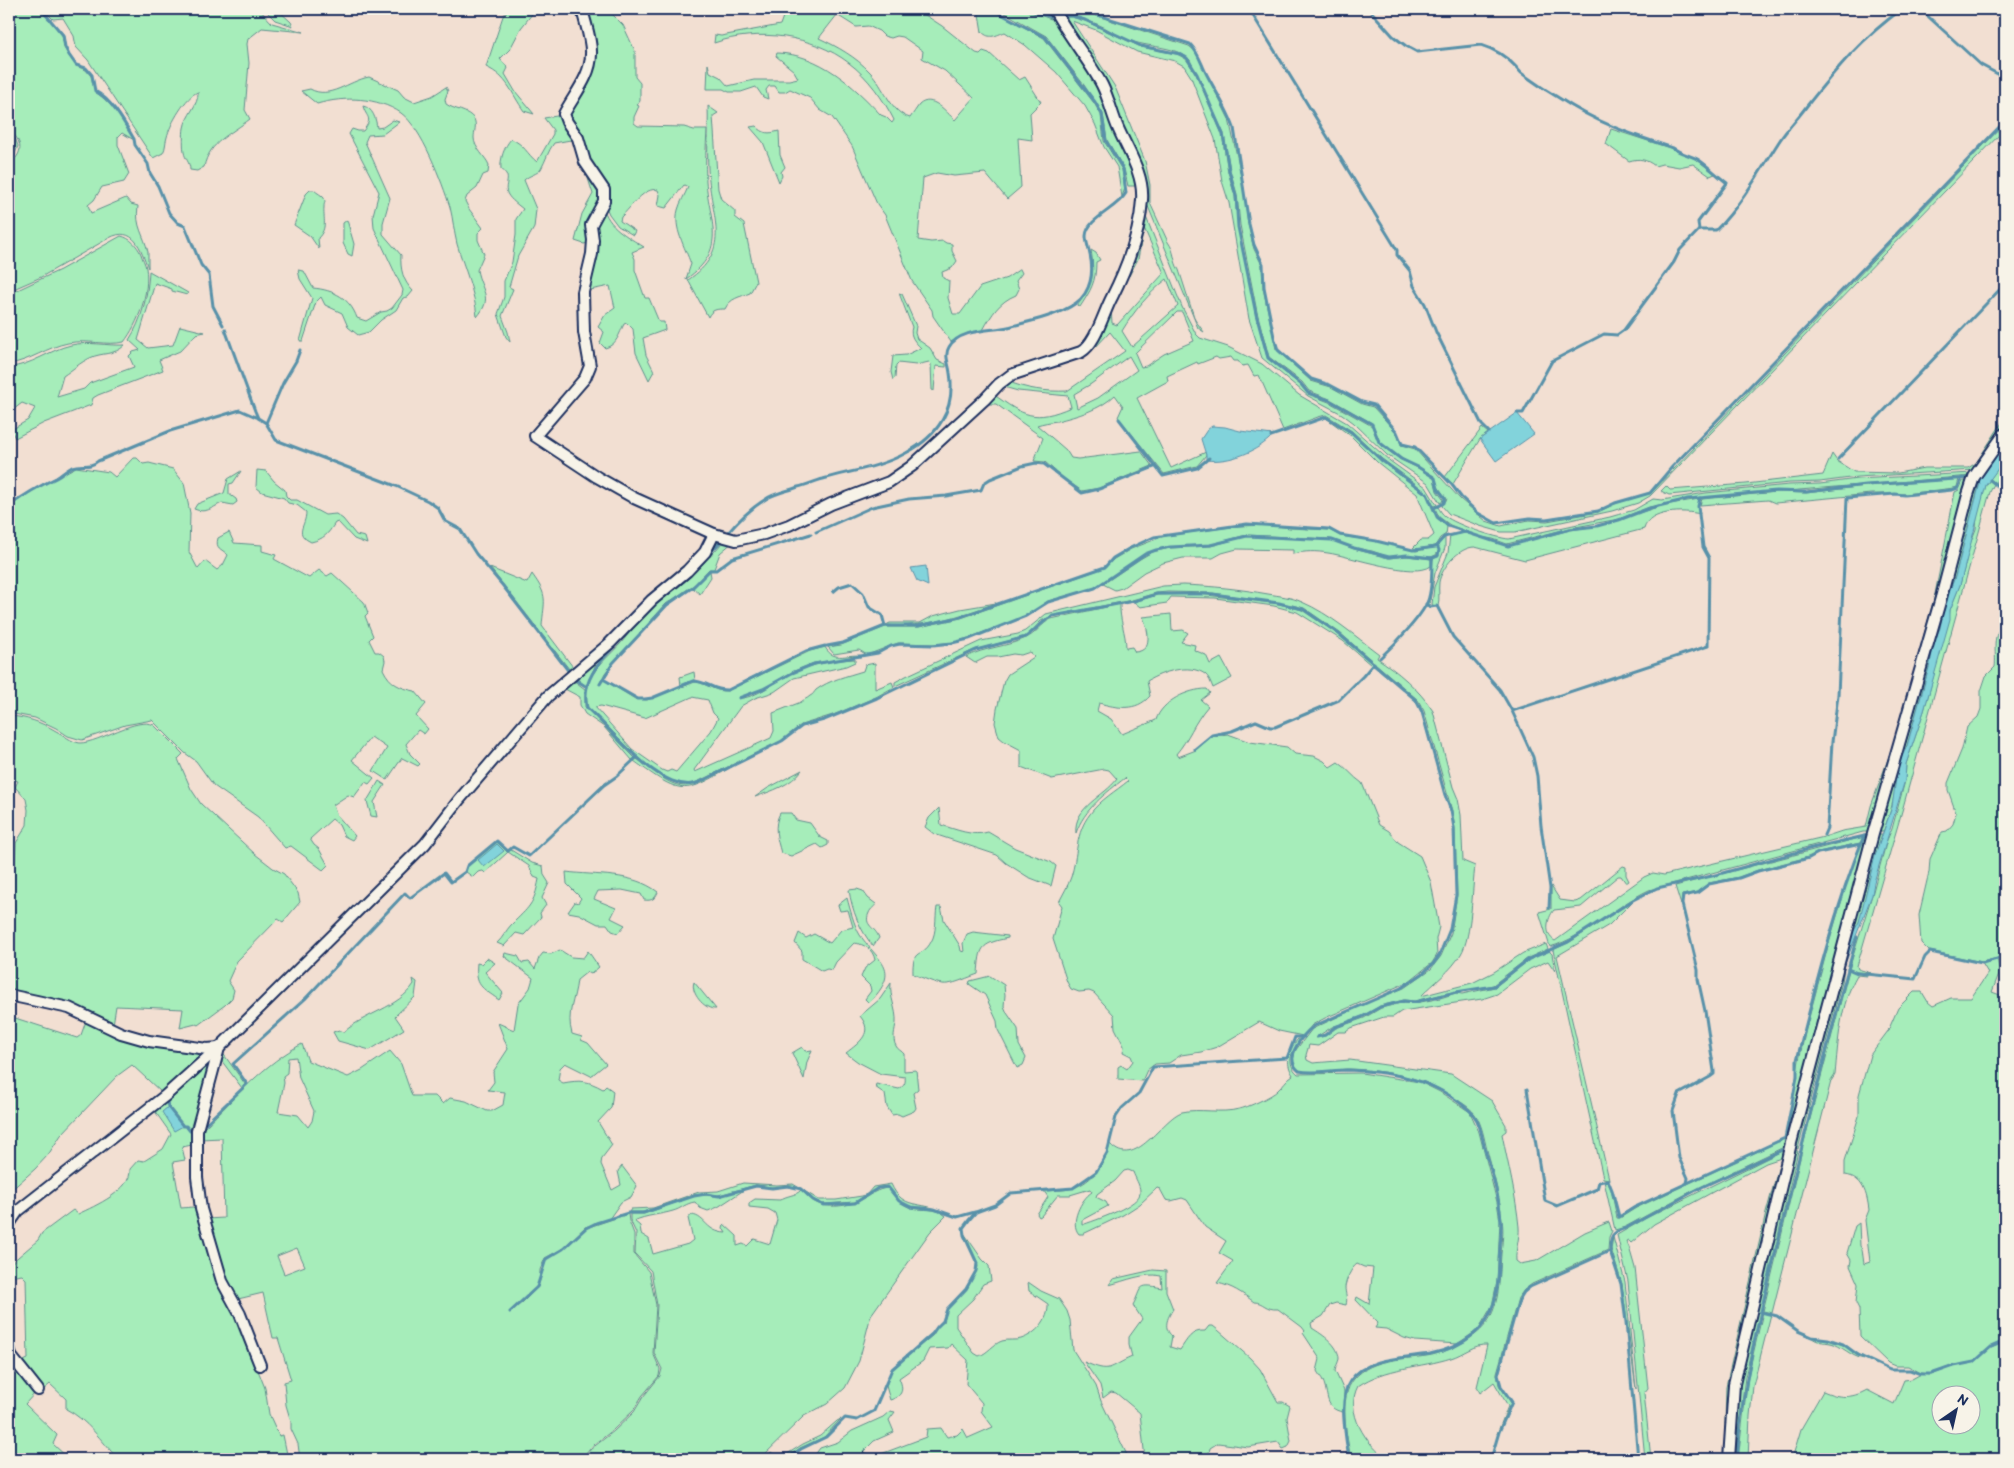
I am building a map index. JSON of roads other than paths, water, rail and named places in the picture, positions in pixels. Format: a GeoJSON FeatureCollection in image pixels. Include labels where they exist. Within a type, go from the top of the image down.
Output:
{"type":"FeatureCollection","features":[{"type":"Feature","properties":{"kind":"street"},"geometry":{"type":"LineString","coordinates":[[582,9],[592,52],[590,64],[585,78],[564,114],[578,138],[585,162],[604,190],[604,201],[591,225],[592,254],[582,312],[590,366],[585,378],[535,436],[624,492],[714,534],[736,540],[764,534],[807,518],[831,504],[889,482],[912,466],[1011,375],[1056,361],[1088,348],[1128,264],[1137,229],[1142,192],[1138,170],[1118,128],[1102,85],[1055,11],[1051,9]]}},
{"type":"Feature","properties":{"kind":"street"},"geometry":{"type":"LineString","coordinates":[[1729,1459],[1734,1384],[1791,1143],[1873,834],[1973,480],[2005,433]]}},
{"type":"Feature","properties":{"kind":"street"},"geometry":{"type":"LineString","coordinates":[[9,1224],[18,1211],[165,1096],[218,1048],[425,844],[465,793],[548,696],[610,643],[652,600],[687,571],[705,552],[714,534]]}},
{"type":"Feature","properties":{"kind":"street"},"geometry":{"type":"LineString","coordinates":[[9,995],[69,1008],[121,1033],[148,1041],[207,1049],[218,1048]]}},
{"type":"Feature","properties":{"kind":"street"},"geometry":{"type":"LineString","coordinates":[[218,1048],[198,1130],[198,1185],[201,1209],[222,1281],[240,1314],[260,1365]]}},
{"type":"Feature","properties":{"kind":"street"},"geometry":{"type":"LineString","coordinates":[[9,1348],[11,1356],[38,1390]]}},
{"type":"Feature","properties":{"kind":"water"},"geometry":{"type":"Polygon","coordinates":[[[1517,413],[1534,434],[1496,461],[1480,439],[1517,413]]]}},
{"type":"Feature","properties":{"kind":"water"},"geometry":{"type":"Polygon","coordinates":[[[1212,426],[1273,435],[1267,441],[1242,455],[1224,460],[1206,460],[1201,439],[1212,426]]]}},
{"type":"Feature","properties":{"kind":"water"},"geometry":{"type":"Polygon","coordinates":[[[2005,443],[2005,459],[1986,485],[1960,585],[1950,610],[1950,619],[1924,711],[1906,764],[1905,780],[1874,882],[1872,895],[1843,969],[1852,934],[1859,922],[1875,856],[1892,807],[1898,764],[1907,746],[1930,664],[1934,642],[1940,628],[1945,602],[1955,577],[1980,483],[1977,481],[1980,475],[1983,476],[2005,443]]]}},
{"type":"Feature","properties":{"kind":"water"},"geometry":{"type":"Polygon","coordinates":[[[926,566],[928,586],[917,581],[911,568],[926,566]]]}},
{"type":"Feature","properties":{"kind":"water"},"geometry":{"type":"Polygon","coordinates":[[[497,844],[504,851],[484,867],[478,860],[497,844]]]}},
{"type":"Feature","properties":{"kind":"water"},"geometry":{"type":"Polygon","coordinates":[[[168,1107],[183,1126],[174,1131],[162,1112],[168,1107]]]}},
{"type":"Feature","properties":{"kind":"waterway"},"geometry":{"type":"LineString","coordinates":[[41,9],[63,35],[65,47],[76,65],[86,68],[92,75],[95,91],[107,100],[122,119],[134,139],[135,145],[148,164],[150,173],[158,186],[169,213],[178,223],[185,226],[201,265],[209,275],[213,306],[223,325]]}},
{"type":"Feature","properties":{"kind":"waterway"},"geometry":{"type":"LineString","coordinates":[[727,534],[750,511],[770,497],[820,480],[886,462],[906,453],[927,438],[936,430],[947,410],[951,386],[947,353],[954,341],[968,334],[1044,318],[1076,303],[1085,293],[1090,281],[1092,268],[1086,236],[1091,224],[1122,199],[1126,193],[1123,169],[1106,141],[1102,114],[1095,102],[1045,37],[1001,14],[996,9]]}},
{"type":"Feature","properties":{"kind":"waterway"},"geometry":{"type":"LineString","coordinates":[[1026,9],[1051,17]]}},
{"type":"Feature","properties":{"kind":"waterway"},"geometry":{"type":"LineString","coordinates":[[1079,9],[1190,44],[1193,47],[1234,128],[1249,224],[1254,245],[1263,264],[1264,287],[1278,350],[1311,379],[1330,385],[1362,402],[1374,405],[1397,432],[1402,444],[1415,447],[1478,513],[1496,523],[1530,518],[1546,519],[1598,511],[1615,503],[1650,493],[1672,467],[2005,121]]}},
{"type":"Feature","properties":{"kind":"waterway"},"geometry":{"type":"LineString","coordinates":[[1249,9],[1397,250],[1397,255],[1410,271],[1414,286],[1425,304],[1436,332],[1482,425],[1489,432]]}},
{"type":"Feature","properties":{"kind":"waterway"},"geometry":{"type":"LineString","coordinates":[[1369,9],[1393,36],[1417,52],[1481,45],[1504,56],[1521,73],[1573,107],[1614,127],[1673,148],[1699,160],[1727,183],[1698,222],[1699,230]]}},
{"type":"Feature","properties":{"kind":"waterway"},"geometry":{"type":"LineString","coordinates":[[1517,413],[1523,413],[1552,361],[1604,334],[1617,335],[1624,330],[1674,262],[1680,250],[1699,230],[1716,230],[1734,209],[1783,136],[1828,79],[1862,42],[1902,9]]}},
{"type":"Feature","properties":{"kind":"waterway"},"geometry":{"type":"LineString","coordinates":[[1920,9],[1981,65],[2005,78]]}},
{"type":"Feature","properties":{"kind":"waterway"},"geometry":{"type":"LineString","coordinates":[[1064,16],[1085,20],[1141,46],[1180,54],[1187,58],[1197,74],[1223,134],[1229,170],[1236,196],[1238,227],[1256,314],[1268,358],[1301,384],[1308,393],[1329,400],[1372,424],[1379,442],[1401,459],[1435,478],[1438,489],[1445,498],[1444,503],[1434,508]]}},
{"type":"Feature","properties":{"kind":"waterway"},"geometry":{"type":"LineString","coordinates":[[1838,459],[2005,284]]}},
{"type":"Feature","properties":{"kind":"waterway"},"geometry":{"type":"LineString","coordinates":[[225,329],[258,418],[266,423],[276,440],[396,486],[428,501],[438,508],[445,521],[460,529],[476,554],[570,673]]}},
{"type":"Feature","properties":{"kind":"waterway"},"geometry":{"type":"LineString","coordinates":[[266,423],[300,350]]}},
{"type":"Feature","properties":{"kind":"waterway"},"geometry":{"type":"LineString","coordinates":[[9,506],[72,467],[92,465],[170,431],[240,410],[256,417]]}},
{"type":"Feature","properties":{"kind":"waterway"},"geometry":{"type":"LineString","coordinates":[[1271,436],[1326,417],[1351,432],[1381,460],[1427,494],[1437,517],[1448,526],[1463,531]]}},
{"type":"Feature","properties":{"kind":"waterway"},"geometry":{"type":"LineString","coordinates":[[1119,419],[1163,476],[1197,468],[1209,458]]}},
{"type":"Feature","properties":{"kind":"waterway"},"geometry":{"type":"LineString","coordinates":[[816,532],[872,507],[909,499],[946,496],[981,490],[984,483],[990,479],[1022,466],[1036,463],[1044,464],[1082,493],[1099,489],[1154,467]]}},
{"type":"Feature","properties":{"kind":"waterway"},"geometry":{"type":"LineString","coordinates":[[1824,835],[1827,828],[1832,742],[1838,695],[1847,498],[1952,490],[1958,488],[1962,478]]}},
{"type":"Feature","properties":{"kind":"waterway"},"geometry":{"type":"LineString","coordinates":[[739,698],[763,689],[792,673],[814,664],[878,653],[891,646],[900,644],[933,645],[969,639],[1026,616],[1048,602],[1095,588],[1145,554],[1170,547],[1210,545],[1247,536],[1332,540],[1389,557],[1407,555],[1432,558],[1438,556],[1439,550],[1437,545],[1444,537],[1465,532],[1508,546],[1570,529],[1597,526],[1650,508],[1688,499],[1776,491],[1806,492],[1866,485],[1971,478]]}},
{"type":"Feature","properties":{"kind":"waterway"},"geometry":{"type":"LineString","coordinates":[[1990,480],[2005,492]]}},
{"type":"Feature","properties":{"kind":"waterway"},"geometry":{"type":"LineString","coordinates":[[1549,908],[1550,888],[1541,826],[1537,776],[1533,757],[1512,711],[1708,646],[1709,558],[1703,547],[1698,506],[1700,498]]}},
{"type":"Feature","properties":{"kind":"waterway"},"geometry":{"type":"LineString","coordinates":[[827,646],[843,643],[885,626],[918,626],[960,617],[1105,567],[1113,558],[1154,537],[1247,524],[1329,529],[1340,535],[1413,550],[1436,547],[1437,545]]}},
{"type":"Feature","properties":{"kind":"waterway"},"geometry":{"type":"LineString","coordinates":[[600,684],[613,663],[667,605],[693,587],[710,570],[716,570],[732,558],[811,534]]}},
{"type":"Feature","properties":{"kind":"waterway"},"geometry":{"type":"LineString","coordinates":[[655,604],[688,577],[723,539]]}},
{"type":"Feature","properties":{"kind":"waterway"},"geometry":{"type":"LineString","coordinates":[[1380,658],[1408,629],[1427,604],[1431,588],[1432,558]]}},
{"type":"Feature","properties":{"kind":"waterway"},"geometry":{"type":"LineString","coordinates":[[833,592],[839,587],[852,583],[863,593],[869,607],[882,615],[885,626]]}},
{"type":"Feature","properties":{"kind":"waterway"},"geometry":{"type":"LineString","coordinates":[[630,629],[598,664],[592,674],[586,696],[587,708],[639,759],[670,780],[686,784],[700,782],[782,741],[802,726],[824,720],[877,698],[976,650],[1026,637],[1053,616],[1134,601],[1157,594],[1213,594],[1279,603],[1303,609],[1339,634],[1416,700],[1422,712],[1451,811],[1454,828],[1456,895],[1450,929],[1439,956],[1422,974],[1401,988],[1314,1026],[1304,1035],[1296,1047],[1293,1060],[1299,1071],[1359,1071],[1383,1073],[1419,1081],[1443,1092],[1462,1104],[1473,1114],[1481,1131],[1499,1202],[1501,1226],[1498,1274],[1494,1302],[1487,1320],[1469,1338],[1454,1347],[1436,1353],[1375,1363],[1357,1373],[1350,1381],[1344,1398],[1345,1430],[1349,1459]]}},
{"type":"Feature","properties":{"kind":"waterway"},"geometry":{"type":"LineString","coordinates":[[1426,604],[1430,607],[1437,606],[1453,637],[1500,690],[1512,711]]}},
{"type":"Feature","properties":{"kind":"waterway"},"geometry":{"type":"LineString","coordinates":[[603,679],[638,699],[652,698],[693,681],[728,690],[806,651],[825,646]]}},
{"type":"Feature","properties":{"kind":"waterway"},"geometry":{"type":"LineString","coordinates":[[1195,749],[1212,735],[1232,731],[1256,721],[1270,727],[1275,727],[1339,700],[1374,663]]}},
{"type":"Feature","properties":{"kind":"waterway"},"geometry":{"type":"LineString","coordinates":[[574,679],[587,687]]}},
{"type":"Feature","properties":{"kind":"waterway"},"geometry":{"type":"LineString","coordinates":[[202,1127],[247,1084],[233,1064],[305,999],[405,893],[410,898],[444,873],[451,882],[465,872],[467,866],[497,841],[508,851],[513,847],[529,856],[604,785],[617,776],[637,757]]}},
{"type":"Feature","properties":{"kind":"waterway"},"geometry":{"type":"LineString","coordinates":[[1317,1037],[1325,1035],[1335,1027],[1362,1017],[1380,1007],[1404,1001],[1415,1002],[1456,992],[1494,986],[1529,959],[1568,942],[1633,900],[1657,888],[1712,876],[1812,848],[1869,835]]}},
{"type":"Feature","properties":{"kind":"waterway"},"geometry":{"type":"LineString","coordinates":[[1527,1089],[1545,1201],[1557,1206],[1597,1189],[1599,1182],[1608,1180],[1619,1217],[1635,1207],[1785,1138],[1797,1077],[1797,1060],[1811,1003],[1835,918],[1864,836]]}},
{"type":"Feature","properties":{"kind":"waterway"},"geometry":{"type":"LineString","coordinates":[[1687,1183],[1688,1178],[1679,1158],[1673,1111],[1679,1094],[1710,1077],[1714,1074],[1714,1071],[1698,970],[1682,904],[1683,896],[1697,893],[1709,884],[1739,878],[1758,871],[1809,858],[1818,853],[1861,844]]}},
{"type":"Feature","properties":{"kind":"waterway"},"geometry":{"type":"LineString","coordinates":[[1737,1459],[1743,1400],[1761,1313],[1818,1081],[1857,937]]}},
{"type":"Feature","properties":{"kind":"waterway"},"geometry":{"type":"LineString","coordinates":[[1848,969],[1857,973],[1915,979],[1925,957],[1930,952],[1982,963],[2005,957]]}},
{"type":"Feature","properties":{"kind":"waterway"},"geometry":{"type":"LineString","coordinates":[[787,1459],[801,1449],[826,1437],[845,1418],[857,1420],[874,1411],[892,1369],[932,1334],[943,1321],[947,1309],[966,1289],[976,1271],[977,1263],[964,1235],[963,1228],[969,1220],[976,1212],[995,1205],[1011,1193],[1073,1188],[1096,1172],[1107,1153],[1116,1117],[1122,1108],[1139,1093],[1153,1067],[1287,1058],[1295,1037],[1304,1037]]}},
{"type":"Feature","properties":{"kind":"waterway"},"geometry":{"type":"LineString","coordinates":[[167,1102],[168,1107],[183,1126],[193,1131]]}},
{"type":"Feature","properties":{"kind":"waterway"},"geometry":{"type":"LineString","coordinates":[[1491,1459],[1499,1432],[1512,1402],[1501,1386],[1498,1375],[1519,1300],[1524,1292],[1530,1287],[1610,1251],[1611,1238],[1618,1231],[1702,1187],[1786,1148]]}},
{"type":"Feature","properties":{"kind":"waterway"},"geometry":{"type":"LineString","coordinates":[[510,1312],[537,1287],[546,1259],[563,1249],[586,1228],[628,1213],[643,1213],[694,1196],[706,1194],[719,1196],[756,1186],[772,1188],[788,1186],[801,1189],[813,1200],[823,1205],[855,1203],[878,1188],[888,1187],[899,1201],[911,1207],[934,1209],[957,1217],[975,1212]]}},
{"type":"Feature","properties":{"kind":"waterway"},"geometry":{"type":"LineString","coordinates":[[1610,1251],[1621,1284],[1638,1459]]}},
{"type":"Feature","properties":{"kind":"waterway"},"geometry":{"type":"LineString","coordinates":[[1761,1312],[1777,1316],[1798,1331],[1812,1337],[1828,1339],[1843,1344],[1858,1355],[1890,1370],[1910,1370],[1921,1374],[1931,1374],[1954,1366],[1974,1362],[1991,1347],[2005,1341]]}}]}
